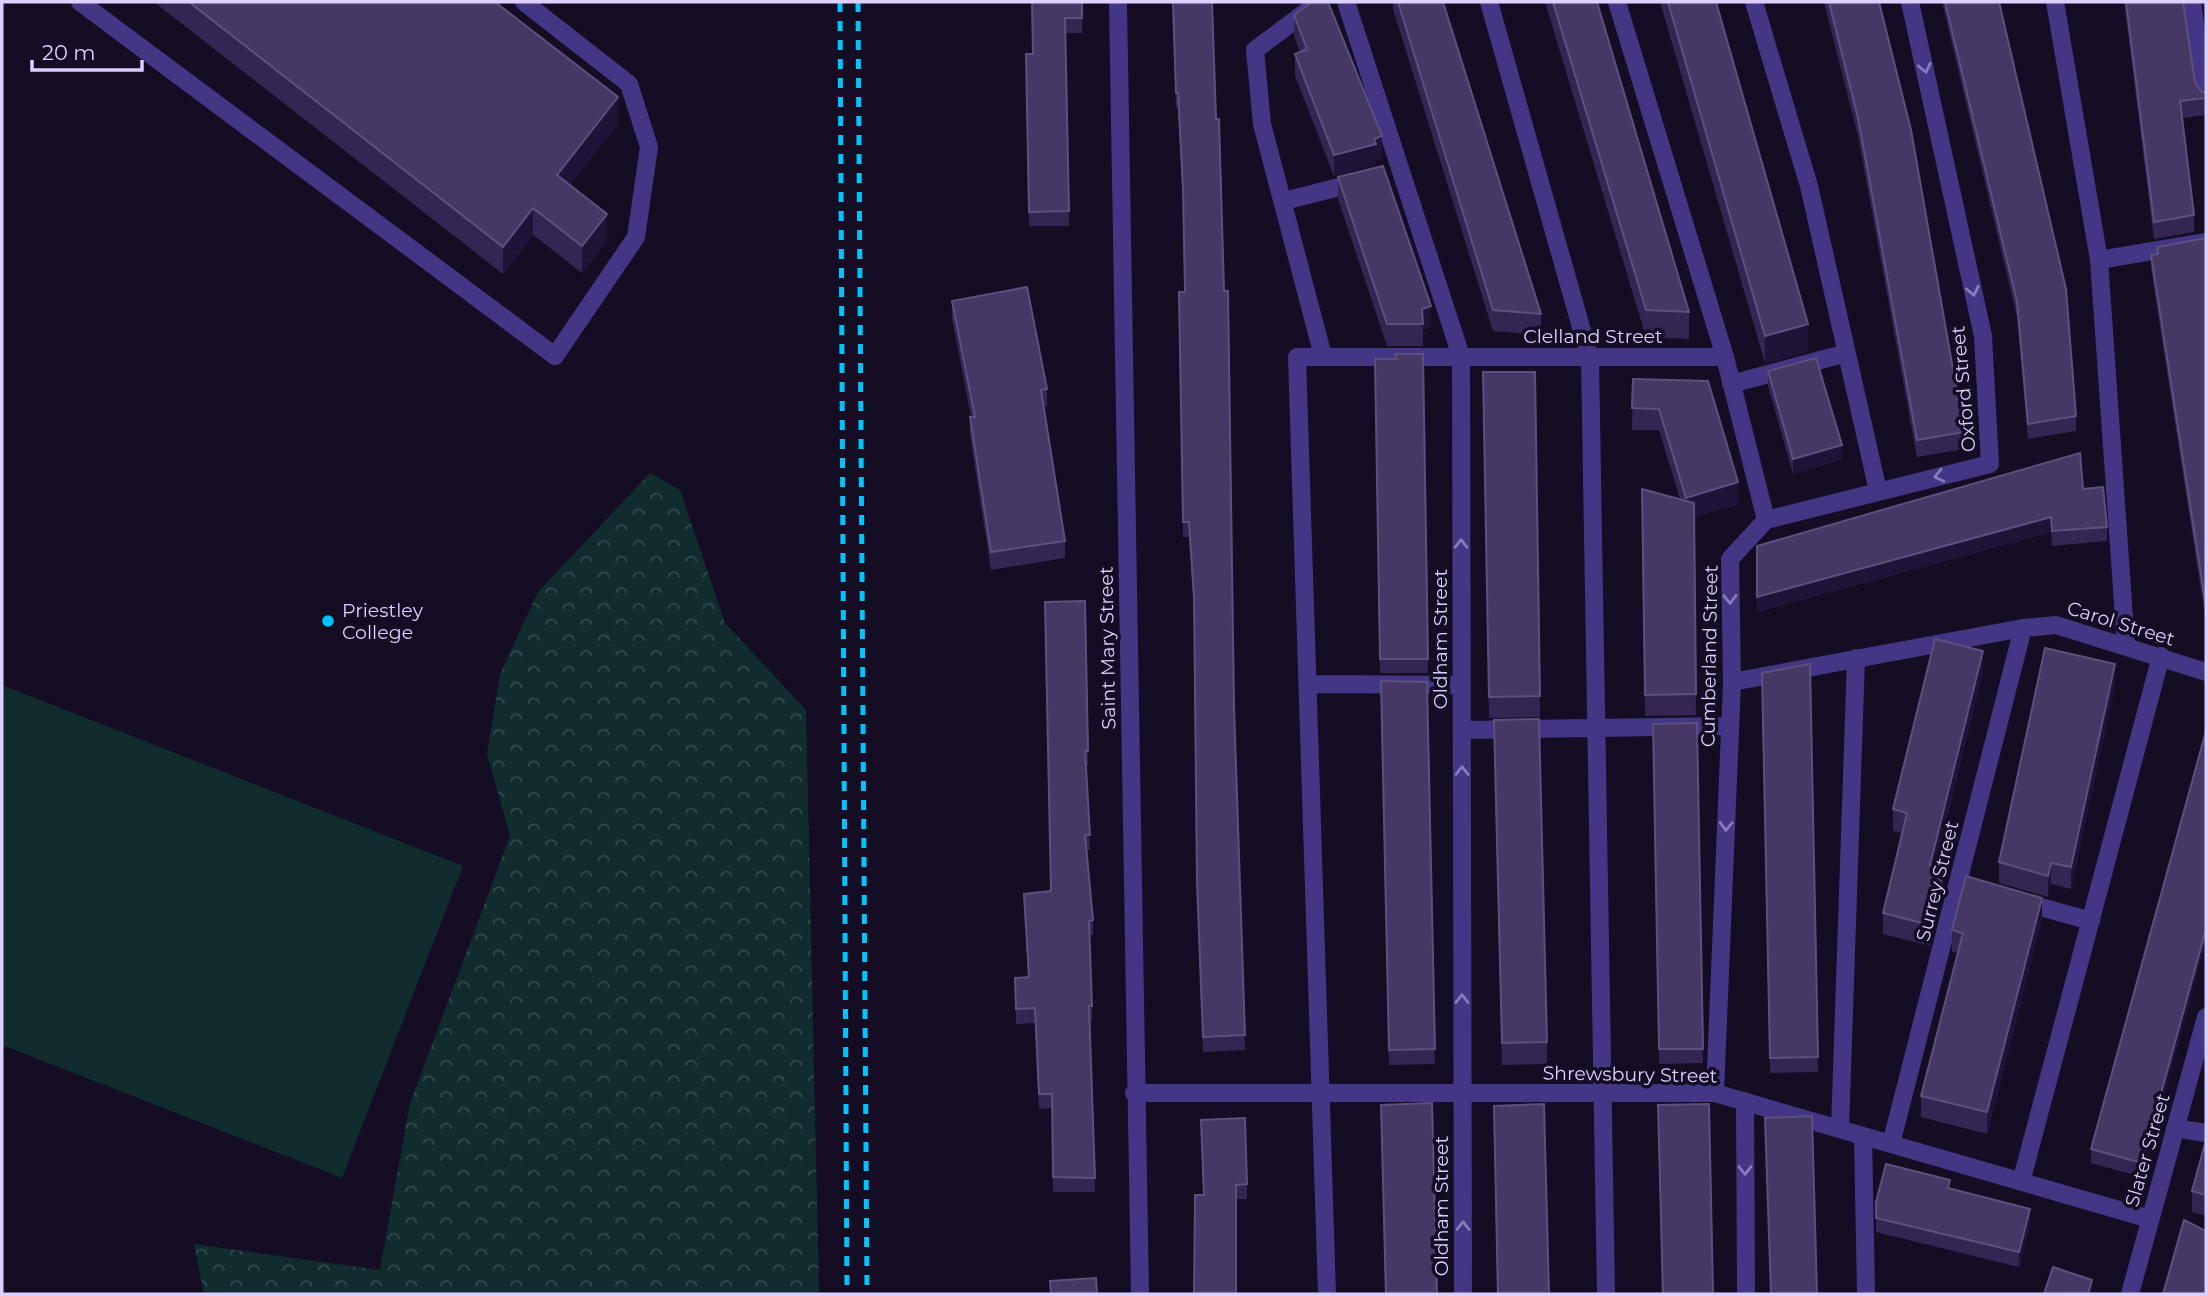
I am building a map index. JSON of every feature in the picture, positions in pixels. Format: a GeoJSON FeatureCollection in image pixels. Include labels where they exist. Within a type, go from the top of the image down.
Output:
{"type":"FeatureCollection","features":[{"type":"Feature","properties":{"kind":"street"},"geometry":{"type":"LineString","coordinates":[[80,2],[555,356],[636,237],[649,147],[629,84],[524,2]]}},
{"type":"Feature","properties":{"kind":"street","name":"Saint Mary Street"},"geometry":{"type":"LineString","coordinates":[[1118,2],[1134,1093],[1140,1294]]}},
{"type":"Feature","properties":{"kind":"street"},"geometry":{"type":"LineString","coordinates":[[1315,2],[1255,50],[1262,124],[1323,356],[1297,357],[1327,1294]]}},
{"type":"Feature","properties":{"kind":"street","name":"Oldham Street"},"geometry":{"type":"LineString","coordinates":[[1346,2],[1387,174],[1461,356],[1463,1294]]}},
{"type":"Feature","properties":{"kind":"street"},"geometry":{"type":"LineString","coordinates":[[1489,2],[1590,359],[1606,1294]]}},
{"type":"Feature","properties":{"kind":"street"},"geometry":{"type":"LineString","coordinates":[[1617,2],[1725,357],[1766,520]]}},
{"type":"Feature","properties":{"kind":"street"},"geometry":{"type":"LineString","coordinates":[[1754,2],[1809,186],[1878,491]]}},
{"type":"Feature","properties":{"kind":"street","name":"Oxford Street"},"geometry":{"type":"LineString","coordinates":[[1766,520],[1990,464],[1983,336],[1910,2]]}},
{"type":"Feature","properties":{"kind":"street"},"geometry":{"type":"LineString","coordinates":[[2055,2],[2099,260],[2126,646]]}},
{"type":"Feature","properties":{"kind":"street"},"geometry":{"type":"LineString","coordinates":[[2192,2],[2206,99]]}},
{"type":"Feature","properties":{"kind":"street"},"geometry":{"type":"LineString","coordinates":[[1284,201],[1387,174]]}},
{"type":"Feature","properties":{"kind":"street"},"geometry":{"type":"LineString","coordinates":[[2099,260],[2206,242]]}},
{"type":"Feature","properties":{"kind":"street"},"geometry":{"type":"LineString","coordinates":[[1731,384],[1847,353]]}},
{"type":"Feature","properties":{"kind":"street","name":"Clelland Street"},"geometry":{"type":"LineString","coordinates":[[1323,356],[1590,359],[1725,357]]}},
{"type":"Feature","properties":{"kind":"street","name":"Cumberland Street"},"geometry":{"type":"LineString","coordinates":[[1715,1093],[1732,682],[1730,559],[1766,520]]}},
{"type":"Feature","properties":{"kind":"street","name":"Carol Street"},"geometry":{"type":"LineString","coordinates":[[1732,682],[2023,628],[2056,625],[2206,672]]}},
{"type":"Feature","properties":{"kind":"street","name":"Surrey Street"},"geometry":{"type":"LineString","coordinates":[[1891,1143],[1965,885],[2023,628]]}},
{"type":"Feature","properties":{"kind":"street"},"geometry":{"type":"LineString","coordinates":[[2021,1182],[2161,656]]}},
{"type":"Feature","properties":{"kind":"street"},"geometry":{"type":"LineString","coordinates":[[1840,1129],[1856,658]]}},
{"type":"Feature","properties":{"kind":"street"},"geometry":{"type":"LineString","coordinates":[[1308,684],[1461,685]]}},
{"type":"Feature","properties":{"kind":"street"},"geometry":{"type":"LineString","coordinates":[[1461,730],[1730,726]]}},
{"type":"Feature","properties":{"kind":"street"},"geometry":{"type":"LineString","coordinates":[[1998,895],[2091,921]]}},
{"type":"Feature","properties":{"kind":"street","name":"Slater Street"},"geometry":{"type":"LineString","coordinates":[[2130,1294],[2206,1017]]}},
{"type":"Feature","properties":{"kind":"street","name":"Shrewsbury Street"},"geometry":{"type":"LineString","coordinates":[[1134,1093],[1715,1093],[2150,1219]]}},
{"type":"Feature","properties":{"kind":"street"},"geometry":{"type":"LineString","coordinates":[[1745,1101],[1746,1294]]}},
{"type":"Feature","properties":{"kind":"street"},"geometry":{"type":"LineString","coordinates":[[2175,1128],[2206,1133]]}},
{"type":"Feature","properties":{"kind":"street"},"geometry":{"type":"LineString","coordinates":[[1863,1136],[1866,1294]]}},
{"type":"Feature","properties":{"kind":"green space"},"geometry":{"type":"Polygon","coordinates":[[[650,473],[680,490],[725,623],[806,710],[819,1294],[204,1294],[194,1244],[380,1270],[410,1103],[510,836],[487,754],[500,674],[538,592],[650,473]]]}},
{"type":"Feature","properties":{"kind":"green space"},"geometry":{"type":"Polygon","coordinates":[[[2,685],[463,866],[342,1178],[2,1045],[2,685]]]}},
{"type":"Feature","properties":{"kind":"building"},"geometry":{"type":"Polygon","coordinates":[[[189,2],[495,2],[618,97],[557,175],[607,214],[582,246],[533,208],[503,247],[189,2]]]}},
{"type":"Feature","properties":{"kind":"building"},"geometry":{"type":"Polygon","coordinates":[[[1032,2],[1082,2],[1082,18],[1065,18],[1069,211],[1029,212],[1026,54],[1033,54],[1032,2]]]}},
{"type":"Feature","properties":{"kind":"building"},"geometry":{"type":"Polygon","coordinates":[[[1173,2],[1212,2],[1216,119],[1219,119],[1224,291],[1228,291],[1234,706],[1245,1035],[1203,1037],[1197,882],[1194,597],[1189,522],[1183,522],[1179,292],[1185,292],[1183,188],[1173,2]]]}},
{"type":"Feature","properties":{"kind":"building"},"geometry":{"type":"Polygon","coordinates":[[[1312,2],[1328,2],[1382,136],[1374,139],[1376,144],[1334,155],[1295,54],[1307,49],[1294,15],[1312,2]]]}},
{"type":"Feature","properties":{"kind":"building"},"geometry":{"type":"Polygon","coordinates":[[[1398,2],[1443,2],[1541,314],[1493,310],[1398,2]]]}},
{"type":"Feature","properties":{"kind":"building"},"geometry":{"type":"Polygon","coordinates":[[[1553,2],[1597,2],[1689,312],[1646,310],[1553,2]]]}},
{"type":"Feature","properties":{"kind":"building"},"geometry":{"type":"Polygon","coordinates":[[[1668,2],[1716,2],[1808,324],[1765,336],[1668,2]]]}},
{"type":"Feature","properties":{"kind":"building"},"geometry":{"type":"Polygon","coordinates":[[[1829,2],[1879,2],[1911,130],[1964,432],[1917,440],[1858,118],[1829,2]]]}},
{"type":"Feature","properties":{"kind":"building"},"geometry":{"type":"Polygon","coordinates":[[[1945,2],[1999,2],[2066,289],[2076,416],[2028,424],[2017,302],[1945,2]]]}},
{"type":"Feature","properties":{"kind":"building"},"geometry":{"type":"Polygon","coordinates":[[[2126,2],[2183,2],[2195,83],[2202,92],[2206,92],[2206,98],[2180,101],[2194,215],[2154,222],[2126,2]]]}},
{"type":"Feature","properties":{"kind":"building"},"geometry":{"type":"Polygon","coordinates":[[[1383,166],[1431,306],[1422,309],[1423,324],[1387,324],[1338,177],[1383,166]]]}},
{"type":"Feature","properties":{"kind":"building"},"geometry":{"type":"Polygon","coordinates":[[[2206,238],[2206,607],[2151,255],[2158,254],[2157,247],[2206,238]]]}},
{"type":"Feature","properties":{"kind":"building"},"geometry":{"type":"Polygon","coordinates":[[[1027,287],[1047,389],[1041,390],[1065,541],[991,552],[970,417],[975,417],[952,301],[1027,287]]]}},
{"type":"Feature","properties":{"kind":"building"},"geometry":{"type":"Polygon","coordinates":[[[1395,354],[1423,354],[1428,659],[1380,659],[1375,359],[1397,359],[1395,354]]]}},
{"type":"Feature","properties":{"kind":"building"},"geometry":{"type":"Polygon","coordinates":[[[1816,358],[1842,445],[1793,459],[1768,371],[1816,358]]]}},
{"type":"Feature","properties":{"kind":"building"},"geometry":{"type":"Polygon","coordinates":[[[1483,372],[1535,372],[1540,696],[1489,697],[1483,372]]]}},
{"type":"Feature","properties":{"kind":"building"},"geometry":{"type":"Polygon","coordinates":[[[1633,379],[1708,381],[1738,482],[1686,498],[1659,409],[1632,408],[1633,379]]]}},
{"type":"Feature","properties":{"kind":"building"},"geometry":{"type":"Polygon","coordinates":[[[2080,453],[2083,489],[2103,487],[2107,527],[2052,531],[2051,517],[1757,597],[1757,546],[2080,453]]]}},
{"type":"Feature","properties":{"kind":"building"},"geometry":{"type":"Polygon","coordinates":[[[1642,489],[1694,503],[1696,694],[1645,695],[1642,489]]]}},
{"type":"Feature","properties":{"kind":"building"},"geometry":{"type":"Polygon","coordinates":[[[1085,601],[1088,751],[1085,751],[1090,835],[1085,835],[1093,920],[1089,921],[1092,1006],[1089,1006],[1095,1178],[1053,1177],[1052,1094],[1039,1094],[1035,1008],[1016,1009],[1015,978],[1029,977],[1024,894],[1051,891],[1045,602],[1085,601]]]}},
{"type":"Feature","properties":{"kind":"building"},"geometry":{"type":"Polygon","coordinates":[[[1935,639],[1983,651],[1930,865],[1944,869],[1930,925],[1883,913],[1907,813],[1893,809],[1935,639]]]}},
{"type":"Feature","properties":{"kind":"building"},"geometry":{"type":"Polygon","coordinates":[[[2045,648],[2115,664],[2071,867],[2051,863],[2048,876],[1999,862],[2045,648]]]}},
{"type":"Feature","properties":{"kind":"building"},"geometry":{"type":"Polygon","coordinates":[[[1810,664],[1818,1057],[1770,1058],[1762,673],[1810,664]]]}},
{"type":"Feature","properties":{"kind":"building"},"geometry":{"type":"Polygon","coordinates":[[[1381,681],[1427,682],[1435,1049],[1389,1050],[1381,681]]]}},
{"type":"Feature","properties":{"kind":"building"},"geometry":{"type":"Polygon","coordinates":[[[1539,719],[1547,1042],[1502,1043],[1494,720],[1539,719]]]}},
{"type":"Feature","properties":{"kind":"building"},"geometry":{"type":"Polygon","coordinates":[[[1697,723],[1703,1049],[1659,1049],[1653,724],[1697,723]]]}},
{"type":"Feature","properties":{"kind":"building"},"geometry":{"type":"Polygon","coordinates":[[[2206,731],[2206,929],[2142,1163],[2091,1149],[2206,731]]]}},
{"type":"Feature","properties":{"kind":"building"},"geometry":{"type":"Polygon","coordinates":[[[1966,876],[2042,898],[1987,1112],[1921,1096],[1963,933],[1952,930],[1966,876]]]}},
{"type":"Feature","properties":{"kind":"building"},"geometry":{"type":"Polygon","coordinates":[[[1432,1103],[1437,1294],[1386,1294],[1381,1105],[1432,1103]]]}},
{"type":"Feature","properties":{"kind":"building"},"geometry":{"type":"Polygon","coordinates":[[[1544,1104],[1549,1294],[1498,1294],[1494,1106],[1544,1104]]]}},
{"type":"Feature","properties":{"kind":"building"},"geometry":{"type":"Polygon","coordinates":[[[1709,1104],[1713,1294],[1663,1294],[1658,1105],[1709,1104]]]}},
{"type":"Feature","properties":{"kind":"building"},"geometry":{"type":"Polygon","coordinates":[[[1812,1116],[1817,1294],[1771,1294],[1765,1118],[1812,1116]]]}},
{"type":"Feature","properties":{"kind":"building"},"geometry":{"type":"Polygon","coordinates":[[[1245,1118],[1247,1184],[1236,1185],[1236,1294],[1194,1294],[1195,1195],[1204,1195],[1201,1120],[1245,1118]]]}},
{"type":"Feature","properties":{"kind":"building"},"geometry":{"type":"Polygon","coordinates":[[[2206,1140],[2206,1195],[2192,1191],[2206,1140]]]}},
{"type":"Feature","properties":{"kind":"building"},"geometry":{"type":"Polygon","coordinates":[[[1886,1164],[1950,1180],[1948,1188],[2030,1209],[2019,1252],[1876,1218],[1876,1202],[1886,1164]]]}},
{"type":"Feature","properties":{"kind":"building"},"geometry":{"type":"Polygon","coordinates":[[[2184,1220],[2206,1231],[2206,1294],[2163,1294],[2184,1220]]]}},
{"type":"Feature","properties":{"kind":"building"},"geometry":{"type":"Polygon","coordinates":[[[2053,1267],[2092,1280],[2088,1294],[2044,1294],[2053,1267]]]}},
{"type":"Feature","properties":{"kind":"building"},"geometry":{"type":"Polygon","coordinates":[[[1096,1278],[1097,1294],[1051,1294],[1050,1281],[1096,1278]]]}},
{"type":"Feature","properties":{"kind":"railway"},"geometry":{"type":"LineString","coordinates":[[840,2],[847,1294]]}},
{"type":"Feature","properties":{"kind":"railway"},"geometry":{"type":"LineString","coordinates":[[858,2],[867,1294]]}},
{"type":"Feature","properties":{"kind":"place","name":"Priestley College"},"geometry":{"type":"Point","coordinates":[328,621]}}]}
